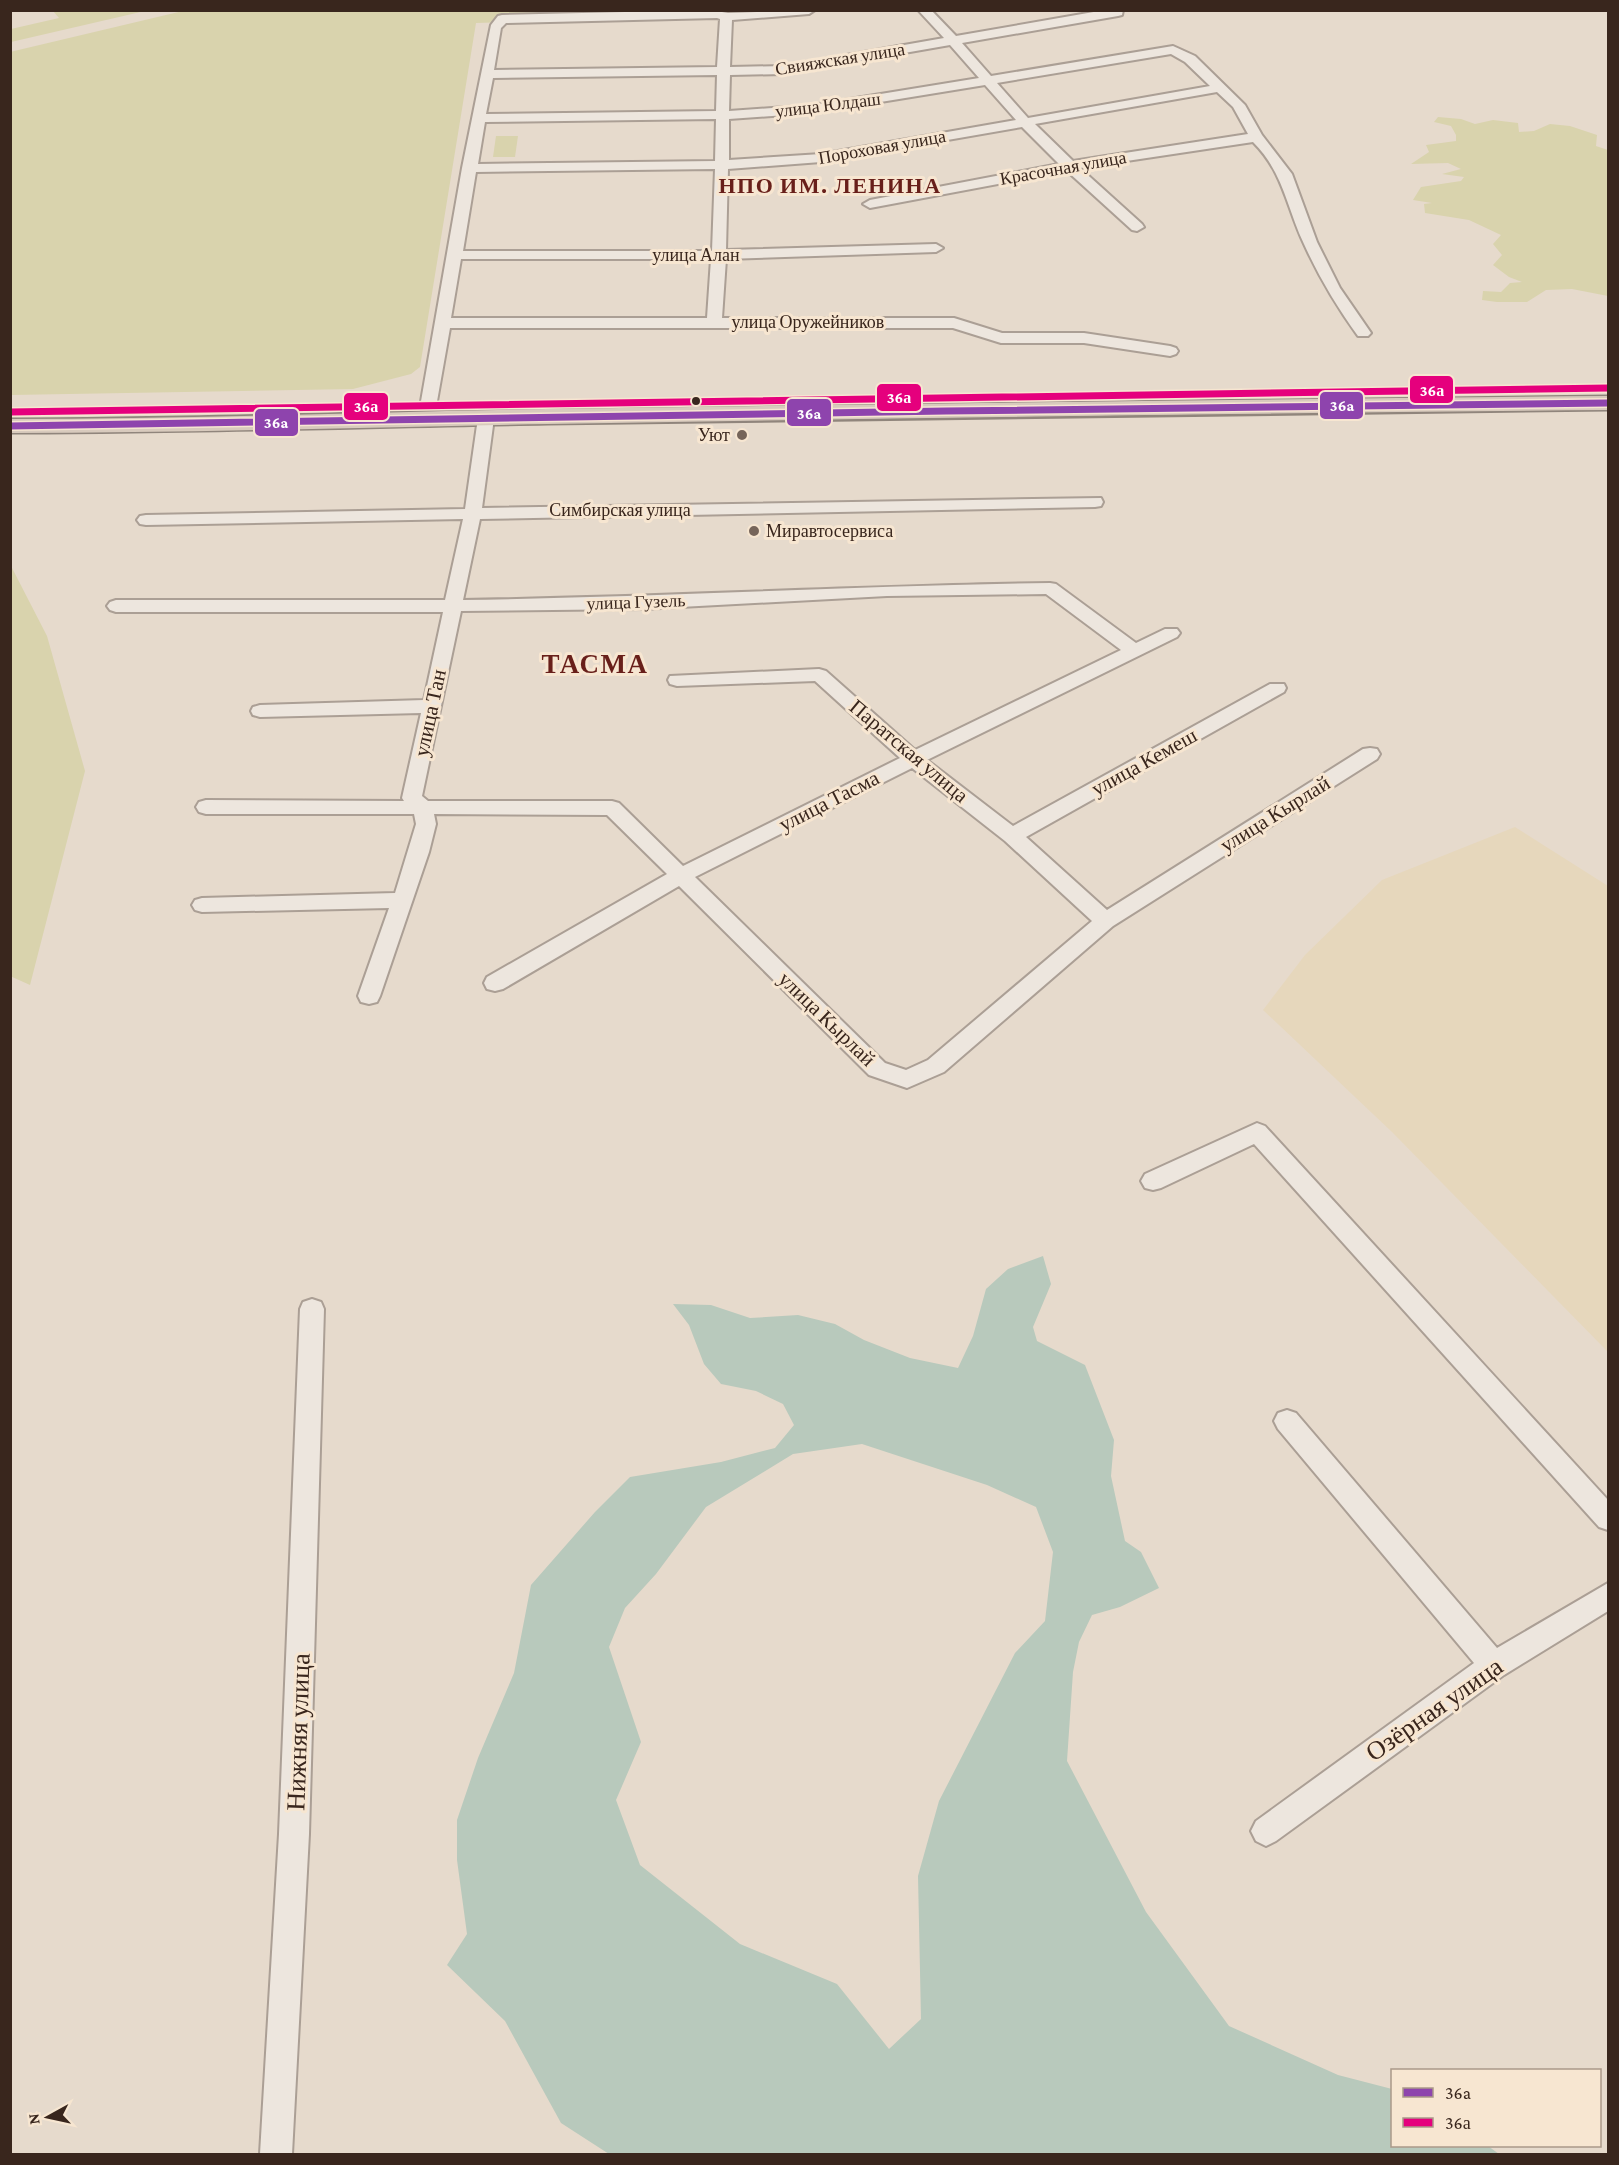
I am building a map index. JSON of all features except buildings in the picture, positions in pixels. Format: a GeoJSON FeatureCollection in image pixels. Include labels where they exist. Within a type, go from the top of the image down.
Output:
{"type":"FeatureCollection","features":[{"type":"Feature","properties":{"kind":"highway"},"geometry":{"type":"LineString","coordinates":[[14,417],[428,407],[938,399],[1179,392],[1608,388]]}},
{"type":"Feature","properties":{"kind":"highway"},"geometry":{"type":"LineString","coordinates":[[14,417],[130,426],[270,421],[1065,408],[1608,403]]}},
{"type":"Feature","properties":{"kind":"highway"},"geometry":{"type":"LineString","coordinates":[[1484,405],[1608,412]]}},
{"type":"Feature","properties":{"kind":"street"},"geometry":{"type":"LineString","coordinates":[[428,407],[495,28],[502,19],[810,10]]}},
{"type":"Feature","properties":{"kind":"street"},"geometry":{"type":"LineString","coordinates":[[924,10],[955,41],[988,82],[1069,166],[1137,227]]}},
{"type":"Feature","properties":{"kind":"street","name":"Свияжская улица"},"geometry":{"type":"LineString","coordinates":[[487,74],[784,70],[1118,12]]}},
{"type":"Feature","properties":{"kind":"street"},"geometry":{"type":"LineString","coordinates":[[714,322],[721,255],[723,71],[721,14]]}},
{"type":"Feature","properties":{"kind":"street","name":"улица Юлдаш"},"geometry":{"type":"LineString","coordinates":[[480,118],[722,115],[813,110],[1173,50],[1190,58],[1219,88]]}},
{"type":"Feature","properties":{"kind":"street"},"geometry":{"type":"LineString","coordinates":[[1219,88],[1238,105],[1256,137],[1285,174],[1310,243],[1333,288],[1363,333]]}},
{"type":"Feature","properties":{"kind":"street","name":"Пороховая улица"},"geometry":{"type":"LineString","coordinates":[[469,168],[723,165],[821,159],[1219,88]]}},
{"type":"Feature","properties":{"kind":"street","name":"Красочная улица"},"geometry":{"type":"LineString","coordinates":[[870,204],[1069,166],[1256,137]]}},
{"type":"Feature","properties":{"kind":"street","name":"улица Алан"},"geometry":{"type":"LineString","coordinates":[[455,255],[721,255],[936,248]]}},
{"type":"Feature","properties":{"kind":"street","name":"улица Оружейников"},"geometry":{"type":"LineString","coordinates":[[443,322],[954,323],[1001,338],[1084,338],[1170,351]]}},
{"type":"Feature","properties":{"kind":"street","name":"улица Тан"},"geometry":{"type":"LineString","coordinates":[[369,996],[426,824],[423,807],[412,798],[473,513],[486,418]]}},
{"type":"Feature","properties":{"kind":"street","name":"Симбирская улица"},"geometry":{"type":"LineString","coordinates":[[146,520],[1095,502]]}},
{"type":"Feature","properties":{"kind":"street","name":"улица Гузель"},"geometry":{"type":"LineString","coordinates":[[116,606],[452,606],[643,603],[887,591],[1050,588],[1135,651]]}},
{"type":"Feature","properties":{"kind":"street","name":"улица Тасма"},"geometry":{"type":"LineString","coordinates":[[495,983],[680,876],[1171,633]]}},
{"type":"Feature","properties":{"kind":"street","name":"Паратская улица"},"geometry":{"type":"LineString","coordinates":[[677,680],[819,675],[913,759],[1012,836],[1106,921]]}},
{"type":"Feature","properties":{"kind":"street","name":"улица Кемеш"},"geometry":{"type":"LineString","coordinates":[[1012,836],[1277,688]]}},
{"type":"Feature","properties":{"kind":"street"},"geometry":{"type":"LineString","coordinates":[[260,711],[432,705]]}},
{"type":"Feature","properties":{"kind":"street","name":"улица Кырлай"},"geometry":{"type":"LineString","coordinates":[[206,807],[612,808],[877,1069],[907,1079],[936,1066],[1106,921],[1370,754]]}},
{"type":"Feature","properties":{"kind":"street"},"geometry":{"type":"LineString","coordinates":[[202,905],[402,900]]}},
{"type":"Feature","properties":{"kind":"street"},"geometry":{"type":"LineString","coordinates":[[1153,1181],[1257,1132],[1608,1518]]}},
{"type":"Feature","properties":{"kind":"street","name":"Нижняя улица"},"geometry":{"type":"LineString","coordinates":[[276,2154],[294,1834],[312,1309]]}},
{"type":"Feature","properties":{"kind":"street"},"geometry":{"type":"LineString","coordinates":[[1287,1421],[1494,1665]]}},
{"type":"Feature","properties":{"kind":"street","name":"Озёрная улица"},"geometry":{"type":"LineString","coordinates":[[1266,1831],[1494,1665],[1608,1596]]}},
{"type":"Feature","properties":{"kind":"shaded area"},"geometry":{"type":"Polygon","coordinates":[[[187,10],[753,11],[722,15],[476,23],[420,367],[411,374],[353,389],[11,395],[10,52],[187,10]]]}},
{"type":"Feature","properties":{"kind":"shaded area"},"geometry":{"type":"Polygon","coordinates":[[[53,11],[145,11],[11,42],[11,29],[59,18],[53,11]]]}},
{"type":"Feature","properties":{"kind":"shaded area"},"geometry":{"type":"Polygon","coordinates":[[[1438,117],[1461,119],[1475,124],[1493,120],[1518,123],[1519,132],[1534,131],[1550,124],[1570,126],[1597,135],[1596,146],[1608,150],[1608,296],[1572,289],[1546,290],[1527,302],[1482,300],[1483,291],[1501,292],[1510,283],[1522,282],[1509,277],[1493,265],[1502,255],[1493,244],[1501,235],[1469,220],[1425,213],[1424,204],[1432,203],[1413,200],[1421,187],[1461,181],[1464,177],[1442,174],[1461,169],[1448,163],[1411,164],[1429,152],[1426,145],[1456,141],[1456,135],[1451,126],[1434,122],[1438,117]]]}},
{"type":"Feature","properties":{"kind":"shaded area"},"geometry":{"type":"Polygon","coordinates":[[[496,136],[518,136],[515,157],[493,157],[496,136]]]}},
{"type":"Feature","properties":{"kind":"shaded area"},"geometry":{"type":"Polygon","coordinates":[[[11,566],[47,636],[85,771],[30,985],[10,976],[11,566]]]}},
{"type":"Feature","properties":{"kind":"shaded area"},"geometry":{"type":"Polygon","coordinates":[[[1515,827],[1608,886],[1608,1352],[1392,1132],[1263,1010],[1305,955],[1382,880],[1515,827]]]}},
{"type":"Feature","properties":{"kind":"shaded area"},"geometry":{"type":"Polygon","coordinates":[[[1043,1256],[1051,1284],[1033,1327],[1037,1341],[1085,1365],[1114,1440],[1111,1476],[1125,1541],[1141,1552],[1159,1588],[1120,1607],[1092,1615],[1079,1642],[1073,1672],[1067,1761],[1146,1912],[1229,2026],[1338,2075],[1391,2089],[1391,2147],[1489,2147],[1499,2154],[609,2154],[561,2123],[505,2021],[447,1965],[467,1934],[457,1860],[457,1820],[478,1758],[514,1673],[531,1585],[595,1512],[630,1477],[721,1462],[775,1448],[794,1425],[783,1404],[756,1391],[721,1384],[704,1364],[689,1325],[673,1304],[711,1305],[750,1318],[798,1315],[835,1324],[864,1340],[910,1358],[958,1368],[973,1336],[986,1289],[1008,1269],[1043,1256]],[[862,1444],[793,1454],[706,1507],[656,1574],[625,1608],[609,1647],[641,1742],[616,1800],[640,1865],[740,1944],[837,1984],[889,2049],[921,2019],[918,1876],[939,1801],[1015,1653],[1045,1621],[1053,1552],[1036,1507],[987,1485],[862,1444]]]}},
{"type":"Feature","properties":{"kind":"transit line","name":"36а"},"geometry":{"type":"LineString","coordinates":[[10,412],[1608,388]]}},
{"type":"Feature","properties":{"kind":"transit line","name":"36a"},"geometry":{"type":"LineString","coordinates":[[10,426],[1608,403]]}},
{"type":"Feature","properties":{"kind":"place","name":"Уют"},"geometry":{"type":"Point","coordinates":[742,435]}},
{"type":"Feature","properties":{"kind":"place","name":"Миравтосервиса"},"geometry":{"type":"Point","coordinates":[754,531]}},
{"type":"Feature","properties":{"kind":"district","name":"НПО ИМ. ЛЕНИНА"},"geometry":{"type":"Point","coordinates":[830,185]}},
{"type":"Feature","properties":{"kind":"district","name":"ТАСМА"},"geometry":{"type":"Point","coordinates":[595,664]}}]}
